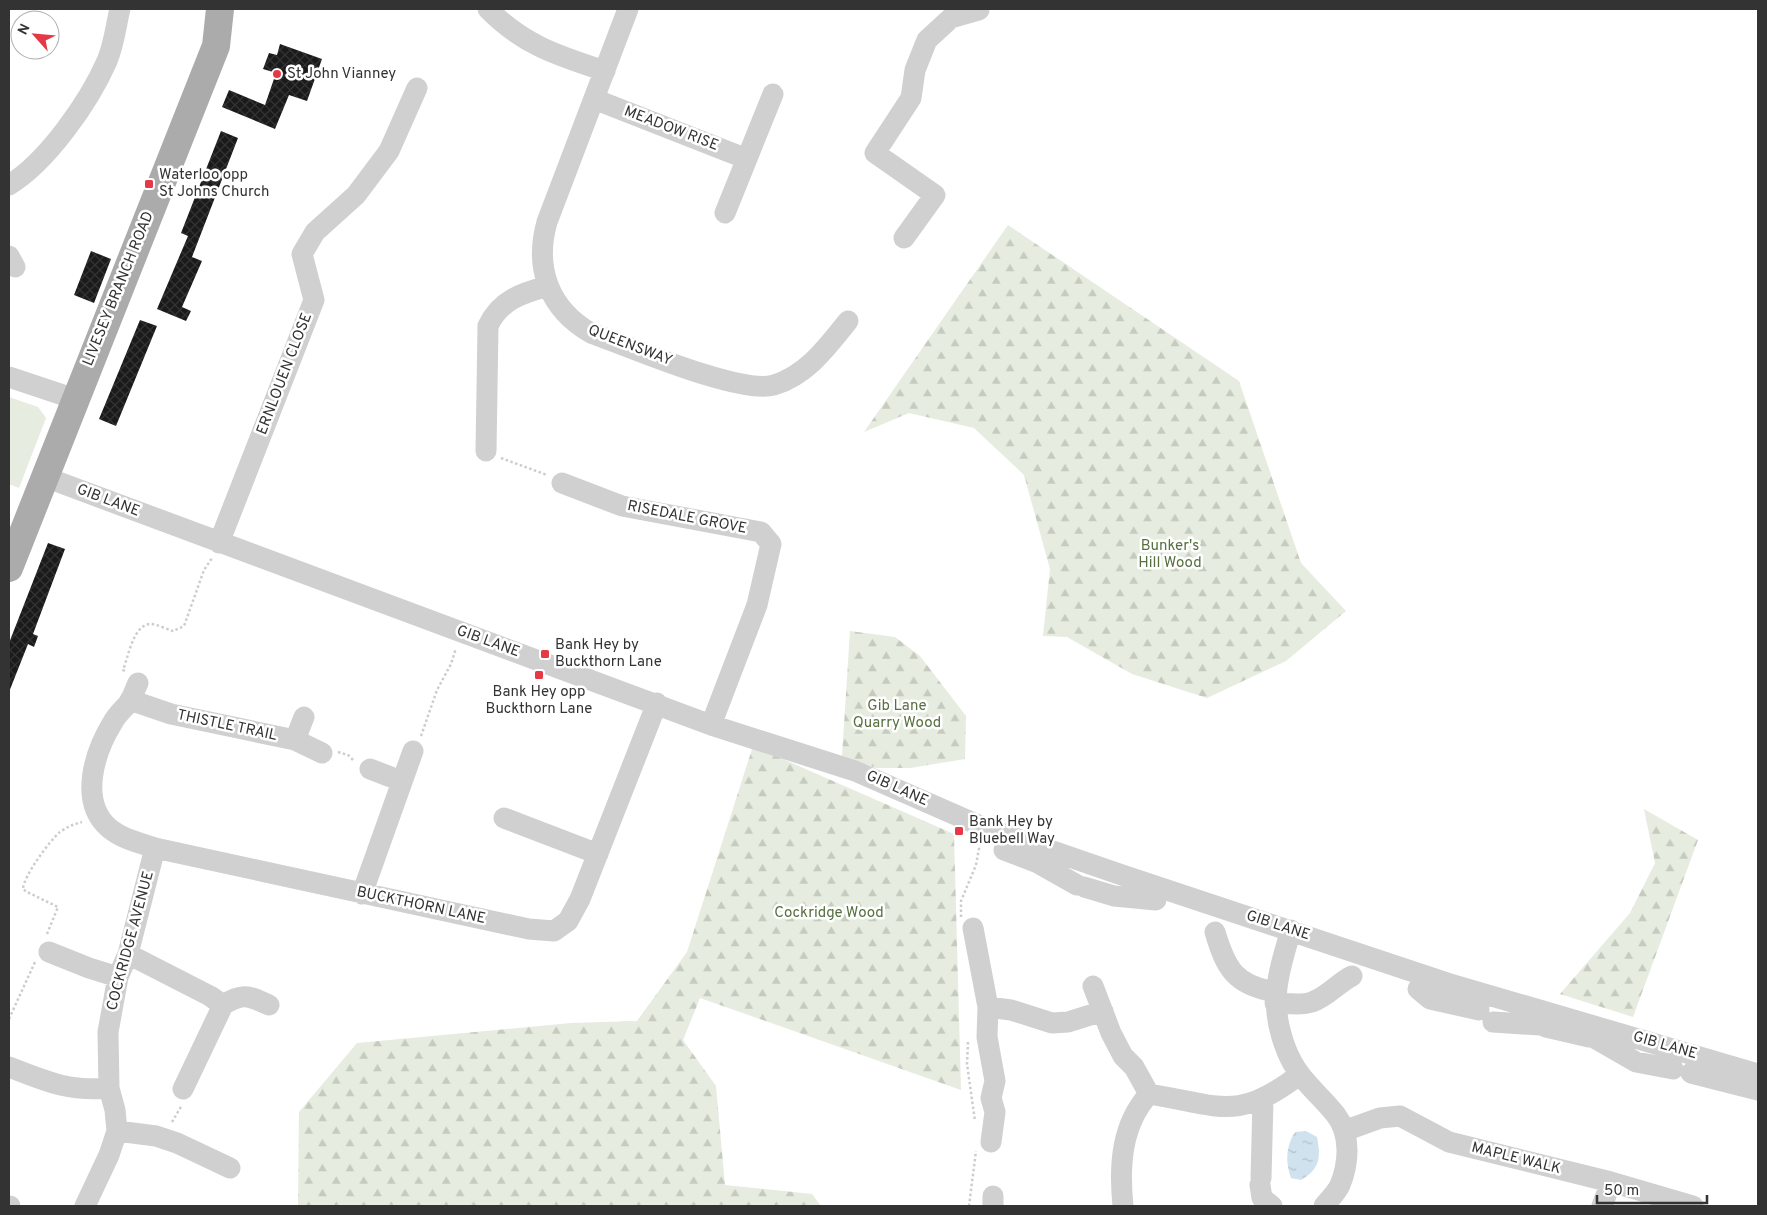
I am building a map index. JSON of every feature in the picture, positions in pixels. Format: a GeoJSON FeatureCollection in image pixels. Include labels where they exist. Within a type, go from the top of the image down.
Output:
{"type":"FeatureCollection","features":[{"type":"Feature","properties":{"kind":"main road","name":"LIVESEY BRANCH ROAD"},"geometry":{"type":"LineString","coordinates":[[9,568],[216,46],[220,9]]}},
{"type":"Feature","properties":{"kind":"street"},"geometry":{"type":"LineString","coordinates":[[9,185],[22,177],[73,121],[108,60],[120,9]]}},
{"type":"Feature","properties":{"kind":"street"},"geometry":{"type":"LineString","coordinates":[[488,9],[503,24],[550,53],[605,71]]}},
{"type":"Feature","properties":{"kind":"street","name":"QUEENSWAY"},"geometry":{"type":"LineString","coordinates":[[628,9],[546,222],[541,253],[548,286],[561,309],[591,333],[729,382],[744,385],[772,385],[792,377],[817,359],[847,321]]}},
{"type":"Feature","properties":{"kind":"street"},"geometry":{"type":"LineString","coordinates":[[904,238],[935,195],[875,153],[911,98],[915,70],[927,40],[947,14],[979,10]]}},
{"type":"Feature","properties":{"kind":"street","name":"ERNLOUEN CLOSE"},"geometry":{"type":"LineString","coordinates":[[219,543],[314,300],[302,254],[315,232],[356,195],[389,150],[417,88]]}},
{"type":"Feature","properties":{"kind":"street"},"geometry":{"type":"LineString","coordinates":[[725,213],[773,94]]}},
{"type":"Feature","properties":{"kind":"street","name":"MEADOW RISE"},"geometry":{"type":"LineString","coordinates":[[594,99],[747,159]]}},
{"type":"Feature","properties":{"kind":"street"},"geometry":{"type":"LineString","coordinates":[[486,451],[488,326],[492,316],[508,300],[520,294],[548,286]]}},
{"type":"Feature","properties":{"kind":"street"},"geometry":{"type":"LineString","coordinates":[[9,377],[76,399]]}},
{"type":"Feature","properties":{"kind":"street","name":"GIB LANE"},"geometry":{"type":"LineString","coordinates":[[45,477],[711,725],[856,770],[1059,863],[1119,874],[1447,983],[1512,1002],[1556,1026],[1645,1041],[1723,1072],[1758,1082]]}},
{"type":"Feature","properties":{"kind":"street","name":"RISEDALE GROVE"},"geometry":{"type":"LineString","coordinates":[[562,483],[622,506],[761,532],[771,544],[757,605],[711,725]]}},
{"type":"Feature","properties":{"kind":"street","name":"THISTLE TRAIL"},"geometry":{"type":"LineString","coordinates":[[134,692],[171,714],[295,740],[322,753]]}},
{"type":"Feature","properties":{"kind":"street","name":"BUCKTHORN LANE"},"geometry":{"type":"LineString","coordinates":[[134,692],[107,732],[95,768],[92,796],[100,816],[116,833],[155,848],[529,929],[554,931],[568,921],[580,899],[657,704]]}},
{"type":"Feature","properties":{"kind":"street"},"geometry":{"type":"LineString","coordinates":[[295,740],[304,718]]}},
{"type":"Feature","properties":{"kind":"street"},"geometry":{"type":"LineString","coordinates":[[362,894],[414,751]]}},
{"type":"Feature","properties":{"kind":"street"},"geometry":{"type":"LineString","coordinates":[[370,769],[402,781]]}},
{"type":"Feature","properties":{"kind":"street"},"geometry":{"type":"LineString","coordinates":[[504,818],[598,854]]}},
{"type":"Feature","properties":{"kind":"street","name":"COCKRIDGE AVENUE"},"geometry":{"type":"LineString","coordinates":[[85,1206],[109,1155],[117,1131],[115,1110],[109,1088],[108,1032],[118,976],[128,954],[155,848]]}},
{"type":"Feature","properties":{"kind":"street"},"geometry":{"type":"LineString","coordinates":[[1004,850],[1059,863],[1080,886],[1114,896],[1156,900]]}},
{"type":"Feature","properties":{"kind":"street"},"geometry":{"type":"LineString","coordinates":[[1114,896],[1119,874]]}},
{"type":"Feature","properties":{"kind":"street"},"geometry":{"type":"LineString","coordinates":[[973,928],[986,997],[987,1037],[995,1081],[991,1098],[995,1112],[991,1142]]}},
{"type":"Feature","properties":{"kind":"street"},"geometry":{"type":"LineString","coordinates":[[1291,930],[1275,998],[1286,1048],[1299,1075],[1337,1116],[1344,1131],[1348,1149],[1340,1186],[1324,1206]]}},
{"type":"Feature","properties":{"kind":"street"},"geometry":{"type":"LineString","coordinates":[[1215,932],[1221,951],[1235,974],[1244,983],[1275,998],[1303,1004],[1313,1002],[1341,981],[1352,976]]}},
{"type":"Feature","properties":{"kind":"street"},"geometry":{"type":"LineString","coordinates":[[44,948],[89,968],[118,976]]}},
{"type":"Feature","properties":{"kind":"street"},"geometry":{"type":"LineString","coordinates":[[128,954],[210,996],[223,1005]]}},
{"type":"Feature","properties":{"kind":"street"},"geometry":{"type":"LineString","coordinates":[[1439,1002],[1447,983]]}},
{"type":"Feature","properties":{"kind":"street"},"geometry":{"type":"LineString","coordinates":[[1093,986],[1123,1056],[1134,1067],[1150,1094],[1199,1105],[1236,1107],[1263,1100],[1299,1075]]}},
{"type":"Feature","properties":{"kind":"street"},"geometry":{"type":"LineString","coordinates":[[1418,989],[1424,997],[1492,1018],[1556,1026],[1593,1038],[1636,1062],[1682,1071],[1723,1072]]}},
{"type":"Feature","properties":{"kind":"street"},"geometry":{"type":"LineString","coordinates":[[183,1090],[223,1005],[235,997],[248,996],[269,1005]]}},
{"type":"Feature","properties":{"kind":"street"},"geometry":{"type":"LineString","coordinates":[[986,997],[1011,1010],[1052,1023],[1068,1022],[1103,1011]]}},
{"type":"Feature","properties":{"kind":"street"},"geometry":{"type":"LineString","coordinates":[[1492,1018],[1512,1002]]}},
{"type":"Feature","properties":{"kind":"street"},"geometry":{"type":"LineString","coordinates":[[1636,1062],[1645,1041]]}},
{"type":"Feature","properties":{"kind":"street"},"geometry":{"type":"LineString","coordinates":[[9,1066],[58,1086],[87,1090],[109,1088]]}},
{"type":"Feature","properties":{"kind":"street"},"geometry":{"type":"LineString","coordinates":[[1123,1206],[1120,1180],[1126,1132],[1137,1108],[1150,1094]]}},
{"type":"Feature","properties":{"kind":"street"},"geometry":{"type":"LineString","coordinates":[[1263,1100],[1262,1198],[1272,1206]]}},
{"type":"Feature","properties":{"kind":"street","name":"MAPLE WALK"},"geometry":{"type":"LineString","coordinates":[[1344,1131],[1380,1118],[1400,1116],[1449,1142],[1611,1182],[1693,1206]]}},
{"type":"Feature","properties":{"kind":"street"},"geometry":{"type":"LineString","coordinates":[[117,1131],[163,1138],[230,1168]]}},
{"type":"Feature","properties":{"kind":"street"},"geometry":{"type":"LineString","coordinates":[[1602,1206],[1611,1182]]}},
{"type":"Feature","properties":{"kind":"path"},"geometry":{"type":"LineString","coordinates":[[486,451],[555,478],[562,483]]}},
{"type":"Feature","properties":{"kind":"path"},"geometry":{"type":"LineString","coordinates":[[134,692],[141,676],[123,670],[136,634],[147,624],[173,631],[184,626],[204,570],[219,543]]}},
{"type":"Feature","properties":{"kind":"path"},"geometry":{"type":"LineString","coordinates":[[414,751],[419,742],[437,690],[451,664],[461,633]]}},
{"type":"Feature","properties":{"kind":"path"},"geometry":{"type":"LineString","coordinates":[[322,753],[342,752],[362,769],[370,769]]}},
{"type":"Feature","properties":{"kind":"path"},"geometry":{"type":"LineString","coordinates":[[9,1020],[44,948],[58,910],[58,907],[23,889],[24,880],[61,832],[70,826],[100,816]]}},
{"type":"Feature","properties":{"kind":"path"},"geometry":{"type":"LineString","coordinates":[[163,1138],[188,1095],[183,1090]]}},
{"type":"Feature","properties":{"kind":"green space","name":"Bunker's Hill Wood"},"geometry":{"type":"Polygon","coordinates":[[[1008,225],[1239,381],[1301,563],[1346,611],[1286,661],[1207,698],[1132,674],[1067,637],[1043,636],[1050,569],[1024,475],[974,428],[909,413],[864,432],[1008,225]]]}},
{"type":"Feature","properties":{"kind":"green space"},"geometry":{"type":"Polygon","coordinates":[[[9,397],[38,407],[46,418],[19,488],[9,484],[9,397]]]}},
{"type":"Feature","properties":{"kind":"green space","name":"Gib Lane Quarry Wood"},"geometry":{"type":"Polygon","coordinates":[[[850,631],[895,637],[920,656],[966,716],[965,759],[910,768],[876,768],[842,756],[850,631]]]}},
{"type":"Feature","properties":{"kind":"green space","name":"Cockridge Wood"},"geometry":{"type":"Polygon","coordinates":[[[753,746],[954,834],[961,1090],[700,998],[683,1040],[716,1086],[725,1185],[812,1194],[821,1206],[298,1206],[299,1112],[357,1043],[571,1023],[637,1021],[687,952],[753,746]]]}},
{"type":"Feature","properties":{"kind":"green space"},"geometry":{"type":"Polygon","coordinates":[[[1644,809],[1698,840],[1633,1017],[1560,994],[1630,913],[1655,863],[1644,809]]]}},
{"type":"Feature","properties":{"kind":"water"},"geometry":{"type":"Polygon","coordinates":[[[1306,1131],[1317,1137],[1318,1162],[1312,1171],[1301,1180],[1291,1178],[1287,1160],[1288,1148],[1295,1132],[1306,1131]]]}},
{"type":"Feature","properties":{"kind":"building"},"geometry":{"type":"Polygon","coordinates":[[[280,44],[322,59],[307,101],[289,95],[275,129],[222,107],[229,90],[265,105],[276,73],[263,69],[269,53],[277,55],[280,44]]]}},
{"type":"Feature","properties":{"kind":"building"},"geometry":{"type":"Polygon","coordinates":[[[221,131],[238,138],[192,257],[202,261],[182,307],[191,311],[186,321],[157,309],[188,236],[181,233],[221,131]]]}},
{"type":"Feature","properties":{"kind":"building"},"geometry":{"type":"Polygon","coordinates":[[[91,251],[111,259],[94,303],[74,295],[91,251]]]}},
{"type":"Feature","properties":{"kind":"building"},"geometry":{"type":"Polygon","coordinates":[[[140,320],[157,326],[116,426],[99,419],[140,320]]]}},
{"type":"Feature","properties":{"kind":"building"},"geometry":{"type":"Polygon","coordinates":[[[48,543],[65,549],[33,634],[38,636],[34,647],[28,644],[9,692],[9,643],[48,543]]]}},
{"type":"Feature","properties":{"kind":"place","name":"St John Vianney"},"geometry":{"type":"Point","coordinates":[277,74]}},
{"type":"Feature","properties":{"kind":"place","name":"Waterloo opp St Johns Church"},"geometry":{"type":"Point","coordinates":[149,184]}},
{"type":"Feature","properties":{"kind":"place","name":"Bank Hey by Buckthorn Lane"},"geometry":{"type":"Point","coordinates":[545,654]}},
{"type":"Feature","properties":{"kind":"place","name":"Bank Hey opp Buckthorn Lane"},"geometry":{"type":"Point","coordinates":[539,675]}},
{"type":"Feature","properties":{"kind":"place","name":"Bank Hey by Bluebell Way"},"geometry":{"type":"Point","coordinates":[959,831]}}]}
